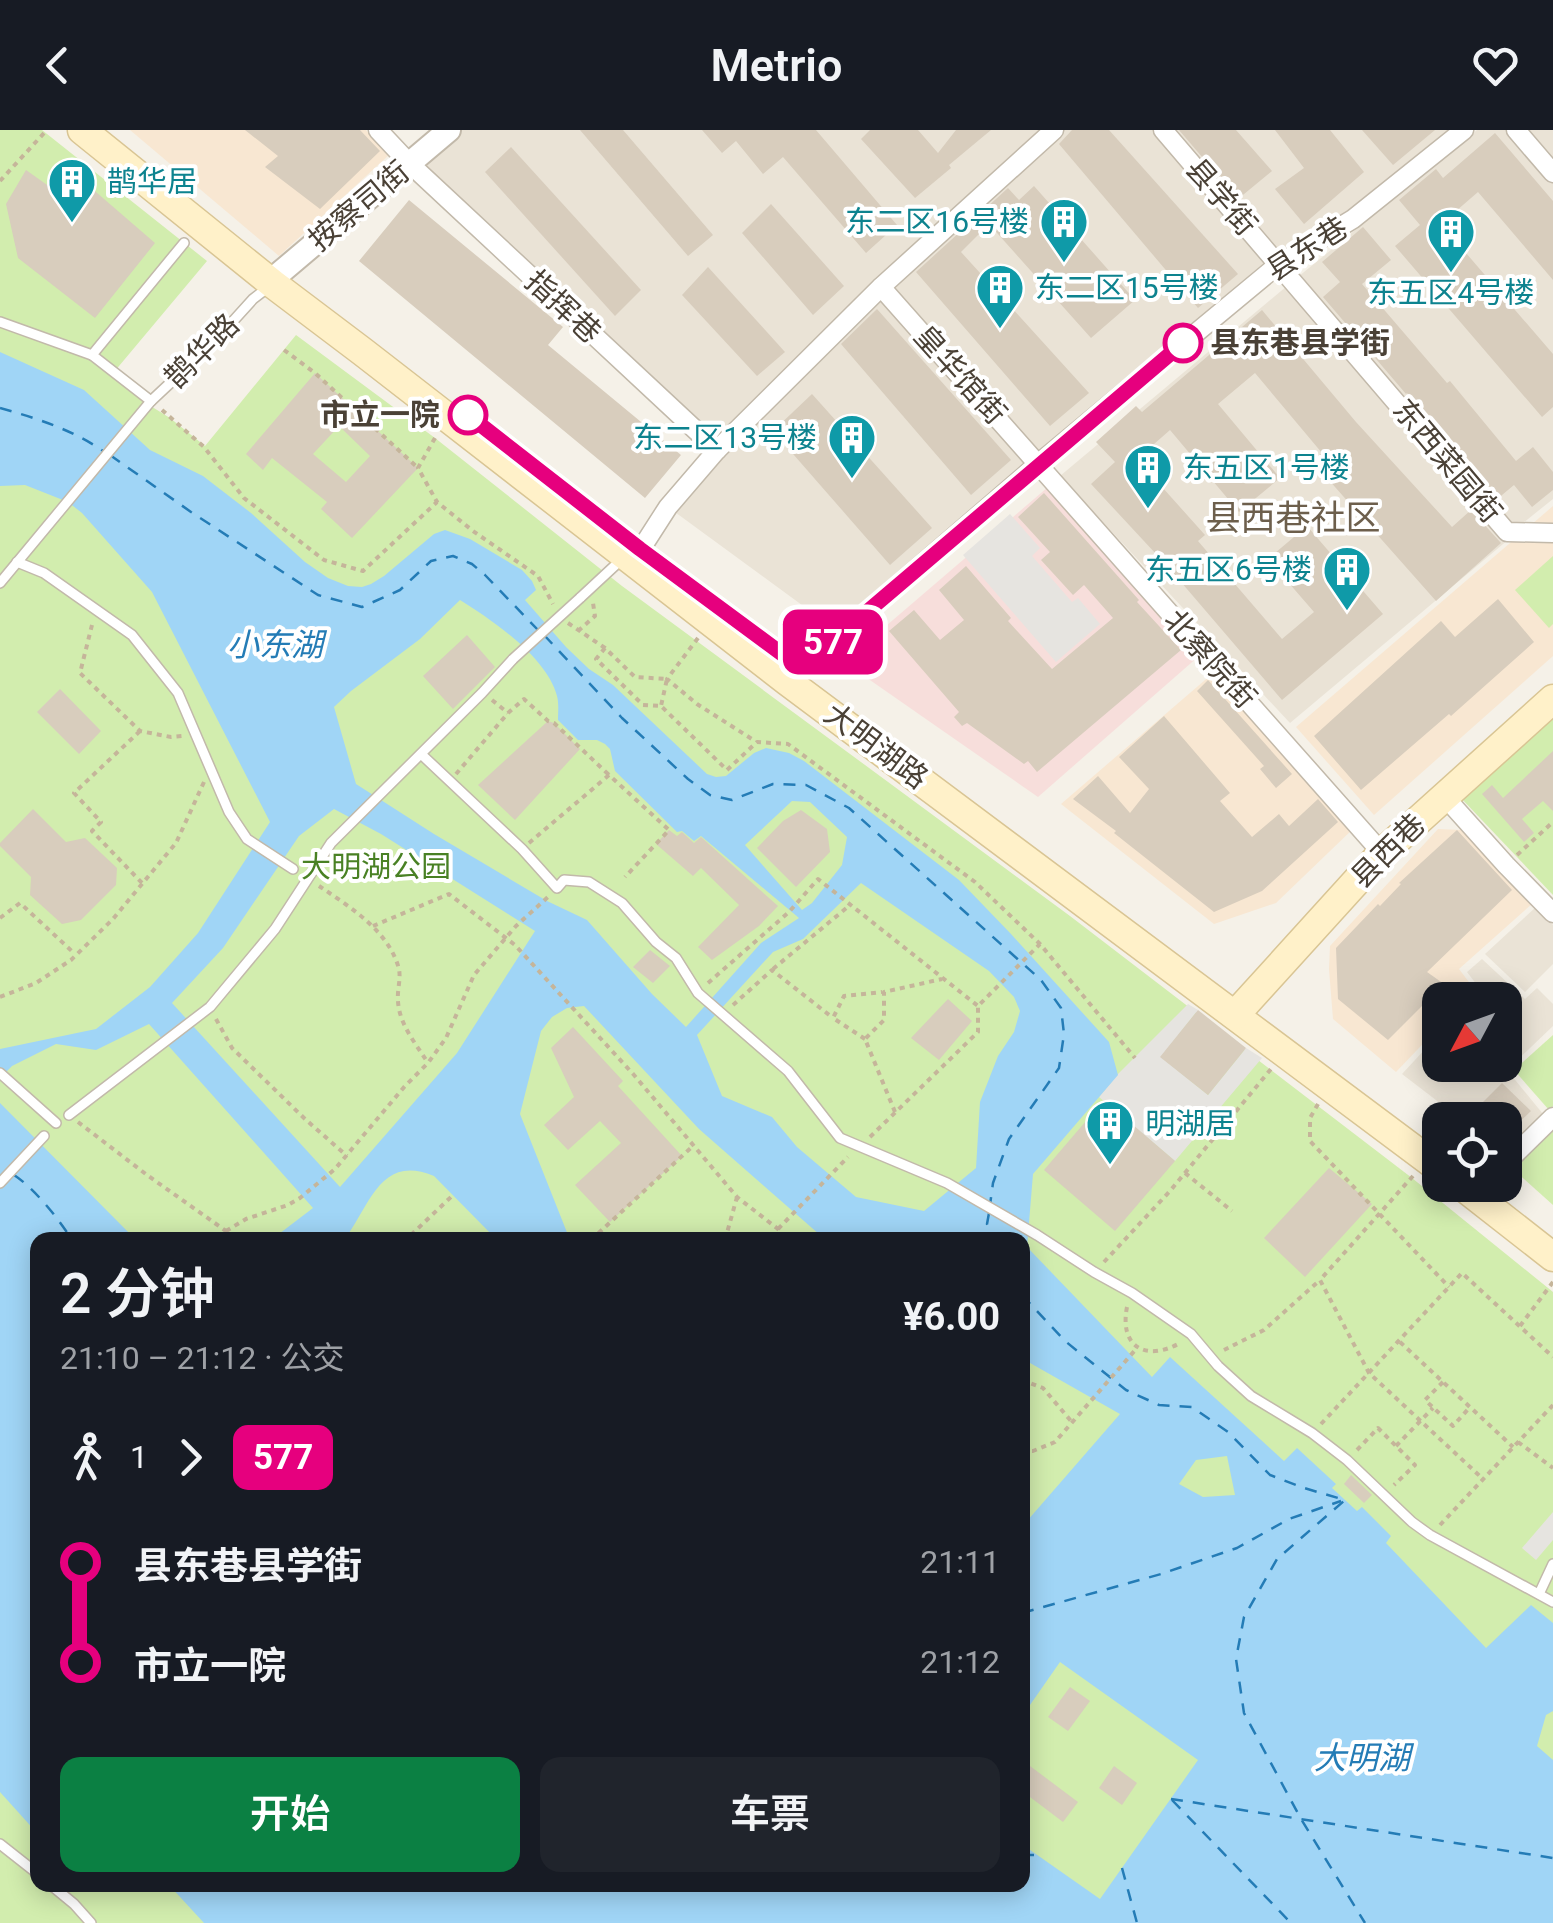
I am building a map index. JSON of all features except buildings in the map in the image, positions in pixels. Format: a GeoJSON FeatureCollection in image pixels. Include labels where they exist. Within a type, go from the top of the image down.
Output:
{"type":"FeatureCollection","features":[{"type":"Feature","properties":{"kind":"main road","name":"大明湖路"},"geometry":{"type":"LineString","coordinates":[[82,130],[364,352],[1240,1010],[1422,1138]]}},
{"type":"Feature","properties":{"kind":"main road","name":"大明湖路"},"geometry":{"type":"LineString","coordinates":[[106,130],[274,281]]}},
{"type":"Feature","properties":{"kind":"main road","name":"县西巷"},"geometry":{"type":"LineString","coordinates":[[1240,1010],[1382,854],[1553,699]]}},
{"type":"Feature","properties":{"kind":"main road","name":"大明湖路"},"geometry":{"type":"LineString","coordinates":[[1240,1010],[1422,1166]]}},
{"type":"Feature","properties":{"kind":"main road"},"geometry":{"type":"LineString","coordinates":[[1482,1202],[1553,1258]]}},
{"type":"Feature","properties":{"kind":"main road"},"geometry":{"type":"LineString","coordinates":[[1509,1202],[1553,1238]]}},
{"type":"Feature","properties":{"kind":"street","name":"指挥巷"},"geometry":{"type":"LineString","coordinates":[[378,130],[717,450]]}},
{"type":"Feature","properties":{"kind":"street","name":"按察司街"},"geometry":{"type":"LineString","coordinates":[[274,281],[449,130]]}},
{"type":"Feature","properties":{"kind":"street"},"geometry":{"type":"LineString","coordinates":[[633,553],[717,450],[881,287],[1054,130]]}},
{"type":"Feature","properties":{"kind":"street","name":"县学街"},"geometry":{"type":"LineString","coordinates":[[1163,130],[1279,264]]}},
{"type":"Feature","properties":{"kind":"street","name":"县东巷"},"geometry":{"type":"LineString","coordinates":[[794,675],[1038,464],[1279,264],[1354,219],[1464,130]]}},
{"type":"Feature","properties":{"kind":"street"},"geometry":{"type":"LineString","coordinates":[[1516,130],[1553,173]]}},
{"type":"Feature","properties":{"kind":"street","name":"东西菜园街"},"geometry":{"type":"LineString","coordinates":[[1279,264],[1506,532],[1553,533]]}},
{"type":"Feature","properties":{"kind":"street","name":"皇华馆街"},"geometry":{"type":"LineString","coordinates":[[881,287],[1038,464]]}},
{"type":"Feature","properties":{"kind":"street","name":"北察院街"},"geometry":{"type":"LineString","coordinates":[[1038,464],[1382,854]]}},
{"type":"Feature","properties":{"kind":"street"},"geometry":{"type":"LineString","coordinates":[[1444,796],[1553,912]]}},
{"type":"Feature","properties":{"kind":"street"},"geometry":{"type":"LineString","coordinates":[[1522,1147],[1553,1117]]}},
{"type":"Feature","properties":{"kind":"lane"},"geometry":{"type":"LineString","coordinates":[[92,355],[184,243]]}},
{"type":"Feature","properties":{"kind":"lane","name":"鹊华路"},"geometry":{"type":"LineString","coordinates":[[18,562],[151,401],[274,281]]}},
{"type":"Feature","properties":{"kind":"lane"},"geometry":{"type":"LineString","coordinates":[[0,322],[92,355],[151,401]]}},
{"type":"Feature","properties":{"kind":"lane"},"geometry":{"type":"LineString","coordinates":[[68,1114],[210,1007],[276,929],[330,843],[513,659],[633,553]]}},
{"type":"Feature","properties":{"kind":"lane"},"geometry":{"type":"LineString","coordinates":[[0,583],[18,562],[44,573],[132,635],[178,693],[230,812],[247,839],[294,869]]}},
{"type":"Feature","properties":{"kind":"lane"},"geometry":{"type":"LineString","coordinates":[[421,754],[557,888],[564,880],[589,882],[622,903],[656,942],[676,958],[699,994],[788,1072],[840,1138],[947,1182],[1132,1293],[1191,1334],[1250,1396],[1347,1460],[1430,1535],[1553,1602]]}},
{"type":"Feature","properties":{"kind":"lane"},"geometry":{"type":"LineString","coordinates":[[0,1073],[56,1123]]}},
{"type":"Feature","properties":{"kind":"lane"},"geometry":{"type":"LineString","coordinates":[[0,1183],[44,1136]]}},
{"type":"Feature","properties":{"kind":"lane"},"geometry":{"type":"LineString","coordinates":[[1539,1594],[1553,1564]]}},
{"type":"Feature","properties":{"kind":"lane"},"geometry":{"type":"LineString","coordinates":[[0,1844],[30,1868]]}},
{"type":"Feature","properties":{"kind":"lane"},"geometry":{"type":"LineString","coordinates":[[59,1892],[91,1923]]}},
{"type":"Feature","properties":{"kind":"path"},"geometry":{"type":"LineString","coordinates":[[0,182],[45,132]]}},
{"type":"Feature","properties":{"kind":"path"},"geometry":{"type":"LineString","coordinates":[[284,350],[315,373],[418,468],[437,502],[538,576],[546,595]]}},
{"type":"Feature","properties":{"kind":"path"},"geometry":{"type":"LineString","coordinates":[[151,401],[204,447],[244,498],[324,560],[363,570],[437,502]]}},
{"type":"Feature","properties":{"kind":"path"},"geometry":{"type":"LineString","coordinates":[[418,468],[436,438]]}},
{"type":"Feature","properties":{"kind":"path"},"geometry":{"type":"LineString","coordinates":[[578,632],[595,616],[591,588]]}},
{"type":"Feature","properties":{"kind":"path"},"geometry":{"type":"LineString","coordinates":[[96,609],[80,673],[140,730],[171,737],[196,734]]}},
{"type":"Feature","properties":{"kind":"path"},"geometry":{"type":"LineString","coordinates":[[564,618],[578,632],[605,648],[635,677],[666,680],[757,742],[788,744],[975,882],[1040,944],[1135,1058]]}},
{"type":"Feature","properties":{"kind":"path"},"geometry":{"type":"LineString","coordinates":[[660,706],[666,680],[698,638]]}},
{"type":"Feature","properties":{"kind":"path"},"geometry":{"type":"LineString","coordinates":[[605,648],[596,659],[616,680],[643,705],[660,706],[728,770],[757,742]]}},
{"type":"Feature","properties":{"kind":"path"},"geometry":{"type":"LineString","coordinates":[[616,680],[627,671]]}},
{"type":"Feature","properties":{"kind":"path"},"geometry":{"type":"LineString","coordinates":[[482,693],[508,712]]}},
{"type":"Feature","properties":{"kind":"path"},"geometry":{"type":"LineString","coordinates":[[449,782],[508,712],[524,699],[668,830],[625,878]]}},
{"type":"Feature","properties":{"kind":"path"},"geometry":{"type":"LineString","coordinates":[[140,730],[74,793],[101,822],[92,831],[142,883]]}},
{"type":"Feature","properties":{"kind":"path"},"geometry":{"type":"LineString","coordinates":[[0,997],[36,983],[76,955],[113,919],[176,842],[211,767]]}},
{"type":"Feature","properties":{"kind":"path"},"geometry":{"type":"LineString","coordinates":[[522,850],[609,774]]}},
{"type":"Feature","properties":{"kind":"path"},"geometry":{"type":"LineString","coordinates":[[1506,865],[1553,822]]}},
{"type":"Feature","properties":{"kind":"path"},"geometry":{"type":"LineString","coordinates":[[308,878],[373,926],[390,946],[400,972],[398,1003],[405,1027],[428,1063]]}},
{"type":"Feature","properties":{"kind":"path"},"geometry":{"type":"LineString","coordinates":[[699,994],[818,879],[978,1006]]}},
{"type":"Feature","properties":{"kind":"path"},"geometry":{"type":"LineString","coordinates":[[373,926],[449,894],[515,945],[738,1197],[780,1232]]}},
{"type":"Feature","properties":{"kind":"path"},"geometry":{"type":"LineString","coordinates":[[68,1114],[226,1231],[288,1205],[335,1169],[428,1063],[446,1038],[474,975],[505,937],[549,896]]}},
{"type":"Feature","properties":{"kind":"path"},"geometry":{"type":"LineString","coordinates":[[0,918],[20,903],[76,955]]}},
{"type":"Feature","properties":{"kind":"path"},"geometry":{"type":"LineString","coordinates":[[723,1014],[850,905]]}},
{"type":"Feature","properties":{"kind":"path"},"geometry":{"type":"LineString","coordinates":[[860,1147],[978,1032],[978,1006],[1040,944]]}},
{"type":"Feature","properties":{"kind":"path"},"geometry":{"type":"LineString","coordinates":[[772,970],[865,1038],[895,1112]]}},
{"type":"Feature","properties":{"kind":"path"},"geometry":{"type":"LineString","coordinates":[[834,1018],[844,996],[942,980]]}},
{"type":"Feature","properties":{"kind":"path"},"geometry":{"type":"LineString","coordinates":[[865,1038],[884,1020],[884,992]]}},
{"type":"Feature","properties":{"kind":"path"},"geometry":{"type":"LineString","coordinates":[[210,1007],[232,1048],[346,1156]]}},
{"type":"Feature","properties":{"kind":"path"},"geometry":{"type":"LineString","coordinates":[[1094,1272],[1185,1172],[1273,1066]]}},
{"type":"Feature","properties":{"kind":"path"},"geometry":{"type":"LineString","coordinates":[[1318,1102],[1310,1118],[1310,1140],[1449,1287]]}},
{"type":"Feature","properties":{"kind":"path"},"geometry":{"type":"LineString","coordinates":[[600,1232],[694,1145]]}},
{"type":"Feature","properties":{"kind":"path"},"geometry":{"type":"LineString","coordinates":[[778,1229],[837,1166]]}},
{"type":"Feature","properties":{"kind":"path"},"geometry":{"type":"LineString","coordinates":[[1185,1172],[1232,1211]]}},
{"type":"Feature","properties":{"kind":"path"},"geometry":{"type":"LineString","coordinates":[[1210,1357],[1264,1330],[1320,1280],[1380,1213],[1422,1176]]}},
{"type":"Feature","properties":{"kind":"path"},"geometry":{"type":"LineString","coordinates":[[414,1232],[452,1196]]}},
{"type":"Feature","properties":{"kind":"path"},"geometry":{"type":"LineString","coordinates":[[727,1232],[738,1197]]}},
{"type":"Feature","properties":{"kind":"path"},"geometry":{"type":"LineString","coordinates":[[1312,1434],[1462,1273],[1553,1357]]}},
{"type":"Feature","properties":{"kind":"path"},"geometry":{"type":"LineString","coordinates":[[1320,1280],[1369,1373],[1484,1480]]}},
{"type":"Feature","properties":{"kind":"path"},"geometry":{"type":"LineString","coordinates":[[1520,1326],[1553,1282]]}},
{"type":"Feature","properties":{"kind":"path"},"geometry":{"type":"LineString","coordinates":[[1132,1293],[1124,1321],[1137,1348],[1163,1352],[1191,1334]]}},
{"type":"Feature","properties":{"kind":"path"},"geometry":{"type":"LineString","coordinates":[[1399,1341],[1470,1408],[1516,1445],[1553,1468]]}},
{"type":"Feature","properties":{"kind":"path"},"geometry":{"type":"LineString","coordinates":[[1030,1450],[1054,1442],[1137,1348]]}},
{"type":"Feature","properties":{"kind":"path"},"geometry":{"type":"LineString","coordinates":[[1442,1382],[1425,1400],[1452,1426],[1470,1408]]}},
{"type":"Feature","properties":{"kind":"path"},"geometry":{"type":"LineString","coordinates":[[1030,1383],[1042,1388],[1072,1422]]}},
{"type":"Feature","properties":{"kind":"path"},"geometry":{"type":"LineString","coordinates":[[1430,1535],[1553,1405]]}},
{"type":"Feature","properties":{"kind":"path"},"geometry":{"type":"LineString","coordinates":[[1396,1446],[1434,1408]]}},
{"type":"Feature","properties":{"kind":"path"},"geometry":{"type":"LineString","coordinates":[[1347,1460],[1378,1428],[1415,1464],[1384,1496]]}},
{"type":"Feature","properties":{"kind":"shaded area"},"geometry":{"type":"Polygon","coordinates":[[[130,130],[366,130],[389,155],[279,256],[130,130]]]}},
{"type":"Feature","properties":{"kind":"shaded area"},"geometry":{"type":"Polygon","coordinates":[[[450,130],[1464,130],[1279,264],[836,630],[668,507],[717,450],[409,163],[450,130]]]}},
{"type":"Feature","properties":{"kind":"shaded area"},"geometry":{"type":"Polygon","coordinates":[[[1477,130],[1553,130],[1553,499],[1518,527],[1509,524],[1298,277],[1477,130]]]}},
{"type":"Feature","properties":{"kind":"shaded area"},"geometry":{"type":"Polygon","coordinates":[[[1287,286],[1509,539],[1290,723],[1060,476],[1287,286]]]}},
{"type":"Feature","properties":{"kind":"shaded area"},"geometry":{"type":"Polygon","coordinates":[[[1048,487],[1199,656],[1038,797],[844,662],[1048,487]]]}},
{"type":"Feature","properties":{"kind":"shaded area"},"geometry":{"type":"Polygon","coordinates":[[[1553,506],[1553,656],[1374,815],[1296,727],[1553,506]]]}},
{"type":"Feature","properties":{"kind":"shaded area"},"geometry":{"type":"Polygon","coordinates":[[[1010,514],[1040,548],[1032,556],[1072,602],[1078,598],[1100,624],[1056,662],[963,555],[1010,514]]]}},
{"type":"Feature","properties":{"kind":"shaded area"},"geometry":{"type":"Polygon","coordinates":[[[1212,674],[1355,827],[1276,903],[1214,924],[1061,804],[1212,674]]]}},
{"type":"Feature","properties":{"kind":"shaded area"},"geometry":{"type":"Polygon","coordinates":[[[1438,829],[1461,830],[1533,903],[1459,969],[1469,982],[1422,982],[1422,1045],[1396,1072],[1333,1019],[1330,946],[1438,829]]]}},
{"type":"Feature","properties":{"kind":"shaded area"},"geometry":{"type":"Polygon","coordinates":[[[1536,907],[1553,925],[1553,964],[1525,992],[1522,982],[1514,982],[1485,954],[1536,907]]]}},
{"type":"Feature","properties":{"kind":"shaded area"},"geometry":{"type":"Polygon","coordinates":[[[1482,959],[1507,982],[1475,982],[1467,972],[1482,959]]]}},
{"type":"Feature","properties":{"kind":"shaded area"},"geometry":{"type":"Polygon","coordinates":[[[1537,988],[1553,1004],[1553,1026],[1522,1056],[1522,996],[1525,999],[1537,988]]]}},
{"type":"Feature","properties":{"kind":"shaded area"},"geometry":{"type":"Polygon","coordinates":[[[1188,1004],[1198,1010],[1161,1057],[1208,1095],[1246,1048],[1262,1058],[1175,1161],[1099,1097],[1188,1004]]]}},
{"type":"Feature","properties":{"kind":"shaded area"},"geometry":{"type":"Polygon","coordinates":[[[1422,1052],[1422,1082],[1517,1082],[1543,1114],[1522,1134],[1522,1102],[1439,1102],[1402,1074],[1422,1052]]]}},
{"type":"Feature","properties":{"kind":"shaded area"},"geometry":{"type":"Polygon","coordinates":[[[1553,1512],[1553,1540],[1536,1560],[1522,1548],[1553,1512]]]}},
{"type":"Feature","properties":{"kind":"green space","name":"大明湖公园"},"geometry":{"type":"Polygon","coordinates":[[[0,130],[42,130],[207,261],[114,372],[141,400],[205,446],[296,335],[435,438],[622,586],[1070,916],[1412,1178],[1422,1186],[1422,1202],[1442,1202],[1553,1292],[1553,1923],[0,1923],[0,130]]]}},
{"type":"Feature","properties":{"kind":"green space"},"geometry":{"type":"Polygon","coordinates":[[[1553,556],[1553,624],[1549,628],[1515,590],[1553,556]]]}},
{"type":"Feature","properties":{"kind":"green space"},"geometry":{"type":"Polygon","coordinates":[[[1553,710],[1553,895],[1460,797],[1553,710]]]}},
{"type":"Feature","properties":{"kind":"green space"},"geometry":{"type":"Polygon","coordinates":[[[1553,1035],[1553,1106],[1549,1110],[1522,1079],[1522,1063],[1553,1035]]]}},
{"type":"Feature","properties":{"kind":"green space"},"geometry":{"type":"Polygon","coordinates":[[[1553,1122],[1553,1205],[1522,1177],[1522,1149],[1553,1122]]]}},
{"type":"Feature","properties":{"kind":"water","name":"小东湖"},"geometry":{"type":"Polygon","coordinates":[[[0,352],[84,390],[150,450],[203,476],[328,578],[348,586],[371,584],[434,534],[445,530],[470,539],[522,570],[536,590],[525,600],[566,647],[613,685],[707,774],[726,776],[766,748],[804,761],[959,880],[1109,1042],[1118,1075],[1033,1174],[1028,1232],[817,1232],[699,1129],[584,1006],[567,1008],[552,1017],[541,1031],[520,1114],[567,1232],[489,1232],[434,1176],[416,1171],[389,1177],[378,1187],[349,1232],[282,1232],[313,1208],[149,1024],[96,1050],[56,1044],[12,1066],[0,1078],[0,1049],[96,1029],[150,987],[198,933],[270,822],[152,592],[82,513],[68,502],[25,485],[0,486],[0,352]],[[460,600],[420,639],[334,707],[356,784],[547,901],[587,920],[686,1027],[761,943],[799,918],[701,836],[694,841],[682,831],[677,832],[615,771],[605,744],[578,740],[558,720],[557,696],[542,667],[502,629],[460,600]],[[792,801],[745,845],[802,910],[842,865],[847,837],[810,802],[792,801]],[[334,809],[299,836],[223,948],[172,1003],[340,1187],[457,1053],[535,931],[381,834],[334,809]],[[861,883],[803,939],[773,952],[697,1035],[722,1096],[772,1117],[797,1147],[856,1197],[924,1211],[976,1168],[980,1102],[998,1056],[1014,1032],[1020,1011],[1014,997],[989,971],[861,883]]]}},
{"type":"Feature","properties":{"kind":"water"},"geometry":{"type":"Polygon","coordinates":[[[0,1103],[128,1232],[30,1232],[30,1825],[0,1792],[0,1103]]]}},
{"type":"Feature","properties":{"kind":"water","name":"大明湖"},"geometry":{"type":"Polygon","coordinates":[[[1030,1250],[1152,1377],[1170,1357],[1284,1461],[1297,1448],[1336,1484],[1332,1488],[1357,1511],[1362,1507],[1391,1536],[1386,1543],[1486,1648],[1531,1605],[1553,1623],[1553,1711],[1546,1715],[1537,1746],[1553,1760],[1553,1923],[204,1923],[175,1892],[1030,1892],[1030,1850],[1100,1899],[1198,1760],[1060,1662],[1030,1705],[1030,1518],[1120,1414],[1030,1363],[1030,1250]],[[1227,1456],[1196,1460],[1179,1484],[1203,1497],[1235,1495],[1227,1456]]]}},
{"type":"Feature","properties":{"kind":"ferry route"},"geometry":{"type":"LineString","coordinates":[[0,408],[54,425],[103,451]]}},
{"type":"Feature","properties":{"kind":"ferry route"},"geometry":{"type":"LineString","coordinates":[[110,455],[318,595],[362,607],[400,590],[431,561],[453,556],[485,575],[538,630]]}},
{"type":"Feature","properties":{"kind":"ferry route"},"geometry":{"type":"LineString","coordinates":[[544,635],[622,718],[710,795],[732,800],[773,784],[806,785],[849,808],[1041,980],[1061,1008],[1064,1034],[1059,1068],[1009,1139],[993,1183],[990,1205]]}},
{"type":"Feature","properties":{"kind":"ferry route"},"geometry":{"type":"LineString","coordinates":[[14,1175],[46,1204],[66,1232]]}},
{"type":"Feature","properties":{"kind":"ferry route"},"geometry":{"type":"LineString","coordinates":[[989,1213],[990,1232]]}},
{"type":"Feature","properties":{"kind":"ferry route"},"geometry":{"type":"LineString","coordinates":[[1030,1304],[1065,1341],[1126,1390],[1159,1405],[1192,1407],[1228,1432],[1270,1475],[1345,1500],[1277,1559],[1244,1617],[1236,1659],[1244,1713],[1301,1819],[1365,1923]]}},
{"type":"Feature","properties":{"kind":"ferry route"},"geometry":{"type":"LineString","coordinates":[[1030,1611],[1237,1548],[1289,1519],[1341,1501]]}},
{"type":"Feature","properties":{"kind":"ferry route"},"geometry":{"type":"LineString","coordinates":[[1171,1799],[1553,1858]]}},
{"type":"Feature","properties":{"kind":"ferry route"},"geometry":{"type":"LineString","coordinates":[[1172,1800],[1291,1923]]}},
{"type":"Feature","properties":{"kind":"ferry route"},"geometry":{"type":"LineString","coordinates":[[1030,1855],[1036,1855]]}},
{"type":"Feature","properties":{"kind":"ferry route"},"geometry":{"type":"LineString","coordinates":[[1122,1868],[1137,1923]]}},
{"type":"Feature","properties":{"kind":"bus line","name":"577"},"geometry":{"type":"LineString","coordinates":[[468,415],[801,668],[1183,343]]}},
{"type":"Feature","properties":{"kind":"place","name":"鹊华居"},"geometry":{"type":"Point","coordinates":[72,224]}},
{"type":"Feature","properties":{"kind":"place","name":"东二区16号楼"},"geometry":{"type":"Point","coordinates":[1064,264]}},
{"type":"Feature","properties":{"kind":"place","name":"东五区4号楼"},"geometry":{"type":"Point","coordinates":[1451,274]}},
{"type":"Feature","properties":{"kind":"place","name":"东二区15号楼"},"geometry":{"type":"Point","coordinates":[1000,330]}},
{"type":"Feature","properties":{"kind":"place","name":"县东巷县学街"},"geometry":{"type":"Point","coordinates":[1183,343]}},
{"type":"Feature","properties":{"kind":"place","name":"市立一院"},"geometry":{"type":"Point","coordinates":[468,415]}},
{"type":"Feature","properties":{"kind":"place","name":"东二区13号楼"},"geometry":{"type":"Point","coordinates":[852,480]}},
{"type":"Feature","properties":{"kind":"place","name":"东五区1号楼"},"geometry":{"type":"Point","coordinates":[1148,510]}},
{"type":"Feature","properties":{"kind":"place","name":"东五区6号楼"},"geometry":{"type":"Point","coordinates":[1347,612]}},
{"type":"Feature","properties":{"kind":"place","name":"明湖居"},"geometry":{"type":"Point","coordinates":[1110,1166]}},
{"type":"Feature","properties":{"kind":"district","name":"县西巷社区"},"geometry":{"type":"Point","coordinates":[1293,518]}}]}
